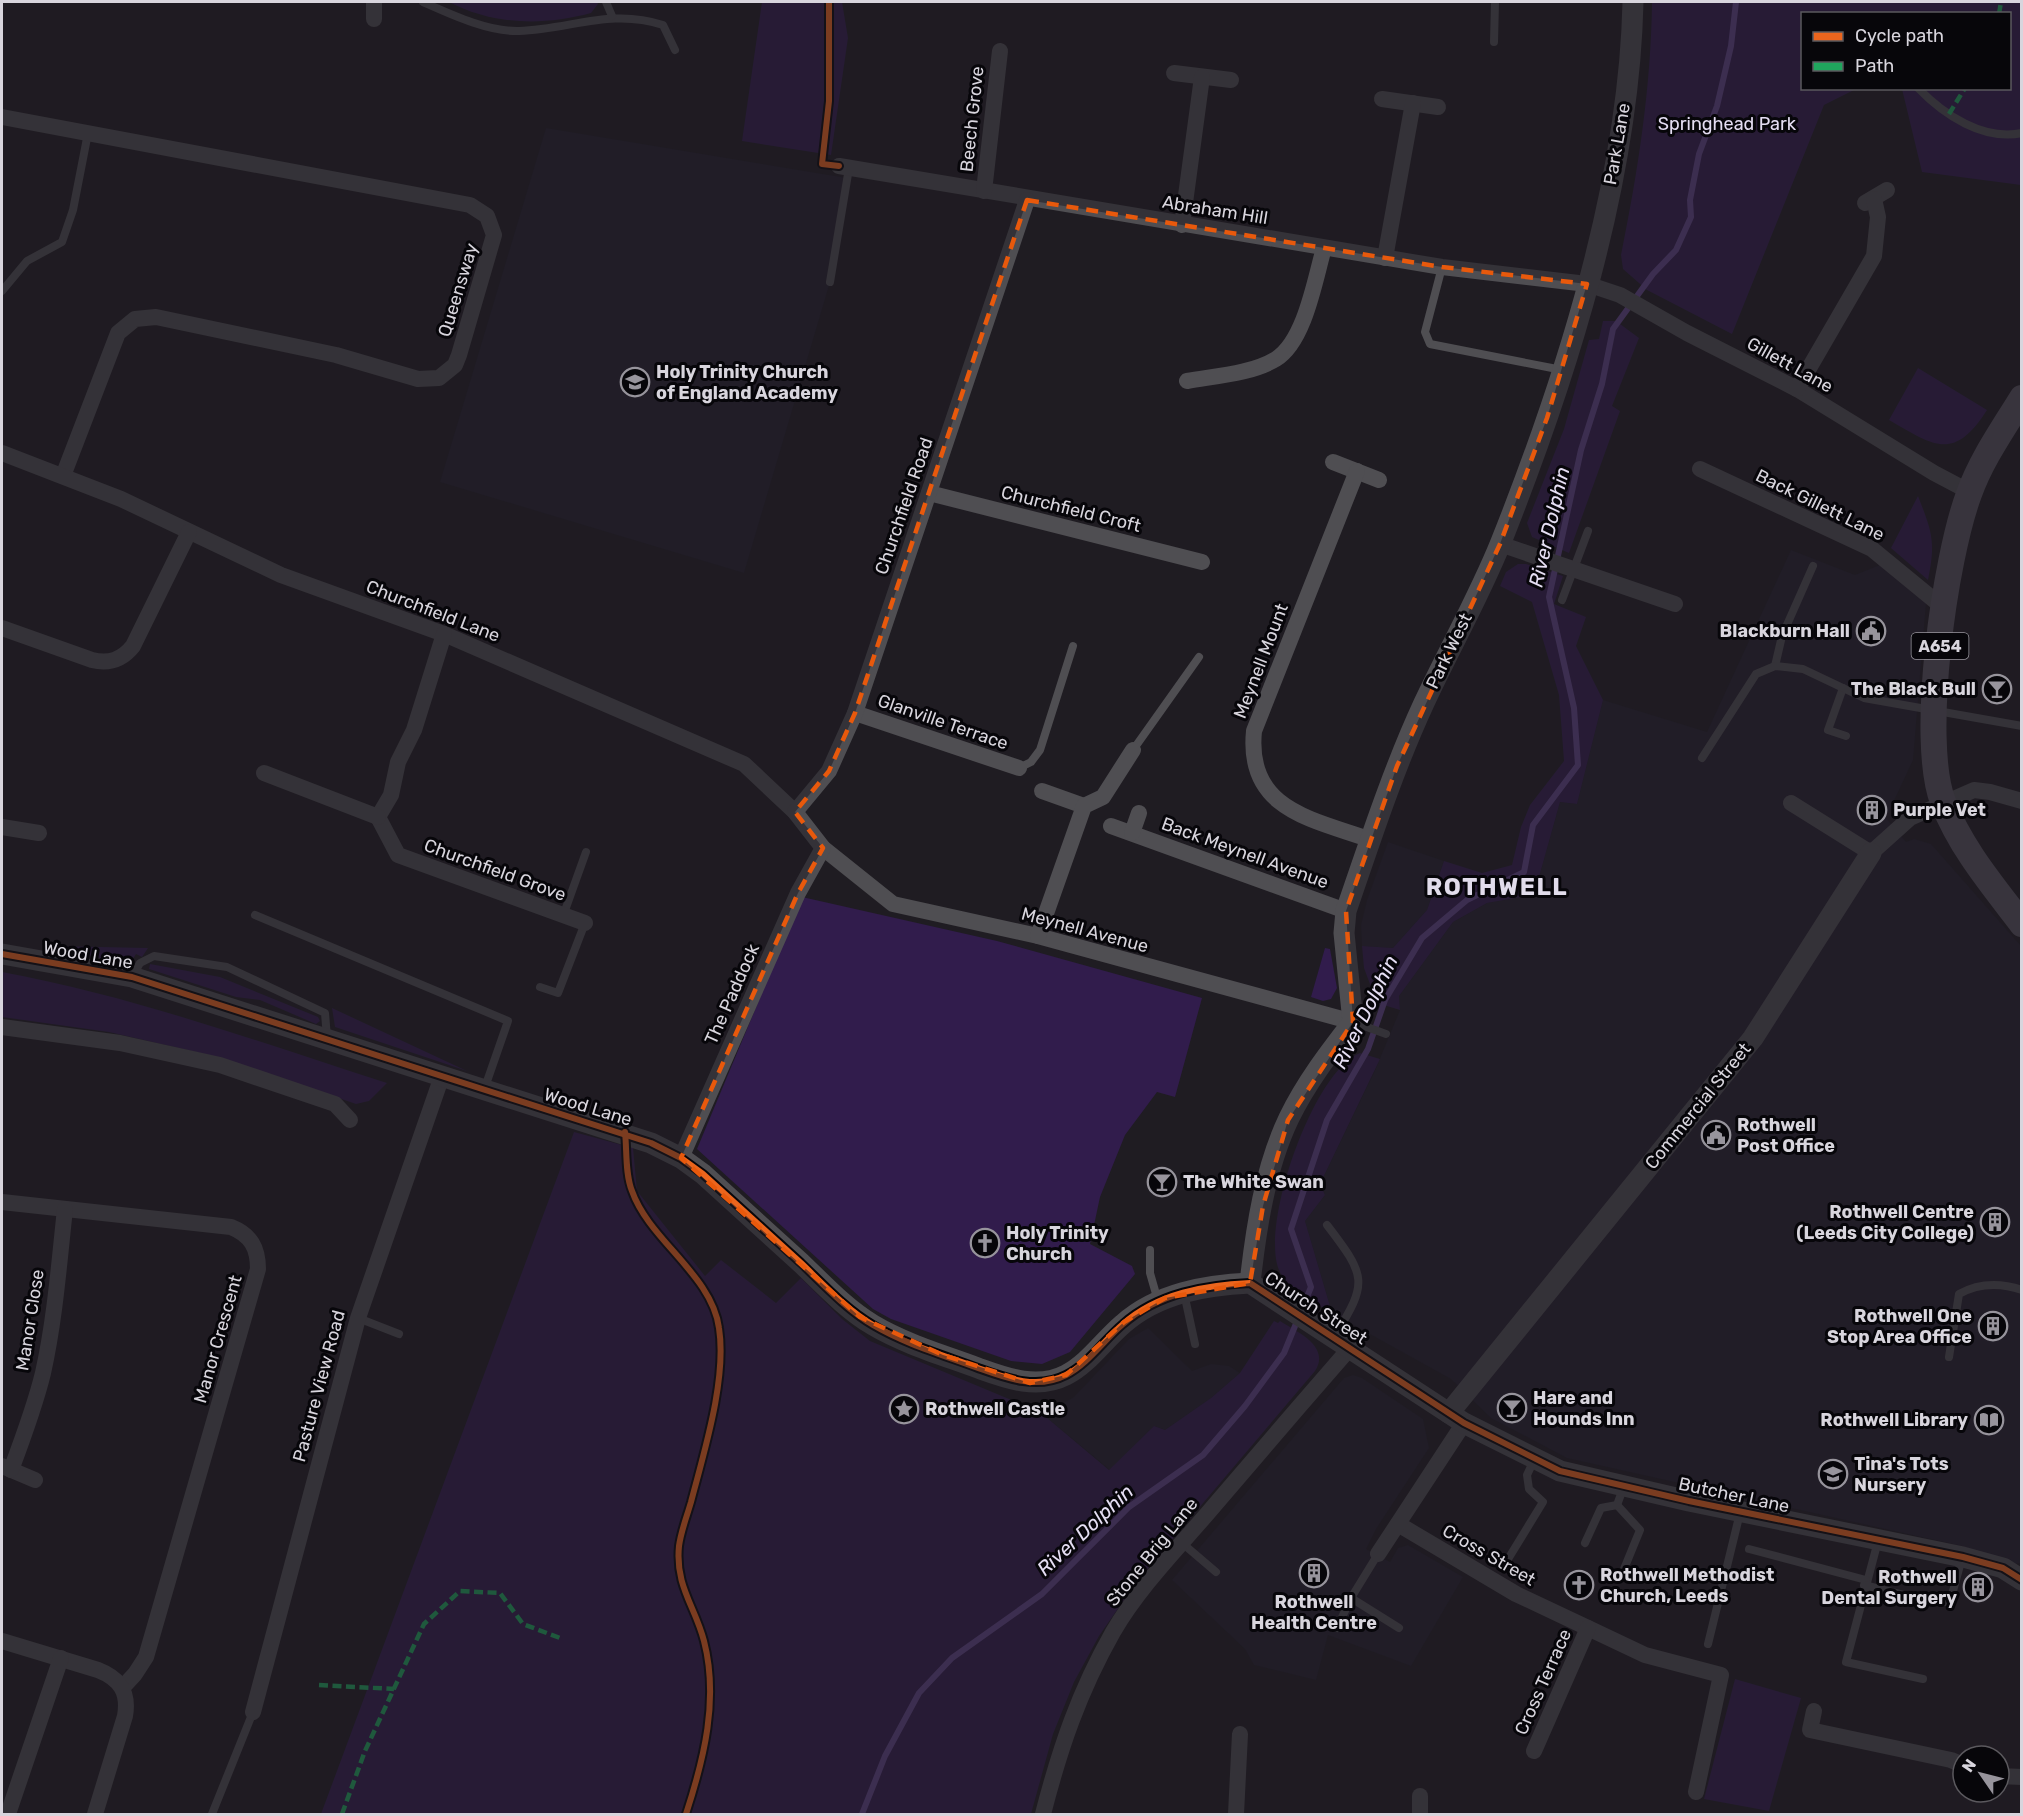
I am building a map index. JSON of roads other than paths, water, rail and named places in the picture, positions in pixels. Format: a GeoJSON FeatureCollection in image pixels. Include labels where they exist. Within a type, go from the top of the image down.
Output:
{"type":"FeatureCollection","features":[{"type":"Feature","properties":{"kind":"main road","name":"A654"},"geometry":{"type":"LineString","coordinates":[[2021,401],[1985,459],[1970,492],[1954,547],[1934,708],[1932,749],[1935,777],[1943,802],[1972,856],[2022,924]]}},
{"type":"Feature","properties":{"kind":"street"},"geometry":{"type":"LineString","coordinates":[[374,2],[374,19]]}},
{"type":"Feature","properties":{"kind":"street","name":"Park Lane"},"geometry":{"type":"LineString","coordinates":[[1587,284],[1607,202],[1623,110],[1633,2]]}},
{"type":"Feature","properties":{"kind":"street","name":"Beech Grove"},"geometry":{"type":"LineString","coordinates":[[984,191],[1000,51]]}},
{"type":"Feature","properties":{"kind":"street"},"geometry":{"type":"LineString","coordinates":[[1174,73],[1231,80]]}},
{"type":"Feature","properties":{"kind":"street"},"geometry":{"type":"LineString","coordinates":[[1182,225],[1202,78]]}},
{"type":"Feature","properties":{"kind":"street"},"geometry":{"type":"LineString","coordinates":[[1382,99],[1438,107]]}},
{"type":"Feature","properties":{"kind":"street"},"geometry":{"type":"LineString","coordinates":[[1385,258],[1413,103]]}},
{"type":"Feature","properties":{"kind":"street","name":"Queensway"},"geometry":{"type":"LineString","coordinates":[[2,117],[470,206],[487,216],[494,235],[459,355],[455,365],[438,378],[418,379],[336,355],[156,317],[135,319],[118,333],[63,476]]}},
{"type":"Feature","properties":{"kind":"street","name":"Abraham Hill"},"geometry":{"type":"LineString","coordinates":[[844,167],[1027,200],[1442,267],[1587,284]]}},
{"type":"Feature","properties":{"kind":"street"},"geometry":{"type":"LineString","coordinates":[[1797,389],[1874,255],[1878,218],[1875,198]]}},
{"type":"Feature","properties":{"kind":"street","name":"Churchfield Road"},"geometry":{"type":"LineString","coordinates":[[795,812],[829,771],[855,713],[1027,200]]}},
{"type":"Feature","properties":{"kind":"street"},"geometry":{"type":"LineString","coordinates":[[1187,381],[1262,365],[1286,351],[1298,334],[1324,248]]}},
{"type":"Feature","properties":{"kind":"street","name":"Gillett Lane"},"geometry":{"type":"LineString","coordinates":[[1587,284],[1620,295],[1797,389],[1934,473],[1970,492]]}},
{"type":"Feature","properties":{"kind":"street","name":"Park West"},"geometry":{"type":"LineString","coordinates":[[1361,1025],[1344,933],[1346,911],[1397,766],[1423,704],[1500,544],[1562,370],[1587,284]]}},
{"type":"Feature","properties":{"kind":"street","name":"Churchfield Lane"},"geometry":{"type":"LineString","coordinates":[[2,453],[122,499],[281,574],[444,634],[744,764],[795,812],[823,848]]}},
{"type":"Feature","properties":{"kind":"street"},"geometry":{"type":"LineString","coordinates":[[1333,462],[1379,480]]}},
{"type":"Feature","properties":{"kind":"street","name":"Back Gillett Lane"},"geometry":{"type":"LineString","coordinates":[[1700,469],[1872,549],[1945,609]]}},
{"type":"Feature","properties":{"kind":"street","name":"Meynell Mount"},"geometry":{"type":"LineString","coordinates":[[1357,471],[1254,731],[1252,748],[1260,780],[1282,805],[1297,813],[1371,840]]}},
{"type":"Feature","properties":{"kind":"street","name":"Churchfield Croft"},"geometry":{"type":"LineString","coordinates":[[929,493],[1202,562]]}},
{"type":"Feature","properties":{"kind":"street"},"geometry":{"type":"LineString","coordinates":[[2,628],[92,660],[101,662],[120,659],[133,646],[189,532]]}},
{"type":"Feature","properties":{"kind":"street"},"geometry":{"type":"LineString","coordinates":[[1500,544],[1675,604]]}},
{"type":"Feature","properties":{"kind":"street"},"geometry":{"type":"LineString","coordinates":[[264,773],[378,817],[391,795],[399,762],[414,730],[444,634]]}},
{"type":"Feature","properties":{"kind":"street","name":"Glanville Terrace"},"geometry":{"type":"LineString","coordinates":[[855,713],[1019,768]]}},
{"type":"Feature","properties":{"kind":"street"},"geometry":{"type":"LineString","coordinates":[[1042,791],[1084,806],[1103,797],[1133,750]]}},
{"type":"Feature","properties":{"kind":"street","name":"Commercial Street"},"geometry":{"type":"LineString","coordinates":[[1378,1554],[1398,1524],[1456,1418],[1753,1038],[1871,853],[1910,819],[1943,802],[1974,790],[2022,801]]}},
{"type":"Feature","properties":{"kind":"street"},"geometry":{"type":"LineString","coordinates":[[1791,803],[1871,853]]}},
{"type":"Feature","properties":{"kind":"street"},"geometry":{"type":"LineString","coordinates":[[1038,936],[1084,806]]}},
{"type":"Feature","properties":{"kind":"street","name":"Back Meynell Avenue"},"geometry":{"type":"LineString","coordinates":[[1132,833],[1139,813]]}},
{"type":"Feature","properties":{"kind":"street","name":"Churchfield Grove"},"geometry":{"type":"LineString","coordinates":[[378,817],[398,855],[585,923]]}},
{"type":"Feature","properties":{"kind":"street"},"geometry":{"type":"LineString","coordinates":[[2,826],[39,833]]}},
{"type":"Feature","properties":{"kind":"street","name":"Back Meynell Avenue"},"geometry":{"type":"LineString","coordinates":[[1111,826],[1346,911]]}},
{"type":"Feature","properties":{"kind":"street","name":"Meynell Avenue"},"geometry":{"type":"LineString","coordinates":[[823,848],[893,904],[1038,936],[1361,1025]]}},
{"type":"Feature","properties":{"kind":"street","name":"The Paddock"},"geometry":{"type":"LineString","coordinates":[[681,1158],[798,892],[823,848]]}},
{"type":"Feature","properties":{"kind":"street","name":"Wood Lane"},"geometry":{"type":"LineString","coordinates":[[2,954],[132,977],[484,1090],[625,1132],[681,1158],[749,1215],[860,1317],[901,1339],[1006,1378],[1030,1383],[1049,1381],[1066,1375],[1086,1360],[1124,1322]]}},
{"type":"Feature","properties":{"kind":"street"},"geometry":{"type":"LineString","coordinates":[[1250,1283],[1263,1206],[1284,1131],[1300,1096],[1361,1025]]}},
{"type":"Feature","properties":{"kind":"street"},"geometry":{"type":"LineString","coordinates":[[2,1027],[120,1043],[220,1065],[335,1104],[350,1120]]}},
{"type":"Feature","properties":{"kind":"street","name":"Pasture View Road"},"geometry":{"type":"LineString","coordinates":[[253,1712],[358,1318],[442,1076]]}},
{"type":"Feature","properties":{"kind":"street","name":"Manor Crescent"},"geometry":{"type":"LineString","coordinates":[[2,1202],[231,1227],[249,1239],[258,1258],[258,1269],[146,1657],[135,1674],[121,1685]]}},
{"type":"Feature","properties":{"kind":"street","name":"Manor Close"},"geometry":{"type":"LineString","coordinates":[[35,1480],[6,1468],[29,1423],[42,1374],[53,1316],[65,1209]]}},
{"type":"Feature","properties":{"kind":"street","name":"Church Street"},"geometry":{"type":"LineString","coordinates":[[1124,1322],[1158,1302],[1184,1293],[1225,1284],[1250,1283],[1456,1418]]}},
{"type":"Feature","properties":{"kind":"street","name":"Stone Brig Lane"},"geometry":{"type":"LineString","coordinates":[[1043,1815],[1059,1752],[1085,1686],[1114,1630],[1138,1596],[1182,1543],[1334,1338]]}},
{"type":"Feature","properties":{"kind":"street","name":"Butcher Lane"},"geometry":{"type":"LineString","coordinates":[[1456,1418],[1534,1460],[1621,1495],[1740,1512],[1962,1557],[2003,1568],[2022,1580]]}},
{"type":"Feature","properties":{"kind":"street","name":"Cross Street"},"geometry":{"type":"LineString","coordinates":[[1398,1524],[1516,1594],[1588,1628],[1646,1655],[1721,1676],[1696,1792]]}},
{"type":"Feature","properties":{"kind":"street","name":"Cross Terrace"},"geometry":{"type":"LineString","coordinates":[[1534,1751],[1588,1628]]}},
{"type":"Feature","properties":{"kind":"street"},"geometry":{"type":"LineString","coordinates":[[2,1641],[104,1672],[121,1685],[127,1704],[125,1716],[95,1815]]}},
{"type":"Feature","properties":{"kind":"street"},"geometry":{"type":"LineString","coordinates":[[8,1815],[61,1658]]}},
{"type":"Feature","properties":{"kind":"street"},"geometry":{"type":"LineString","coordinates":[[1814,1711],[1810,1730],[1951,1760]]}},
{"type":"Feature","properties":{"kind":"street"},"geometry":{"type":"LineString","coordinates":[[1236,1815],[1240,1734]]}},
{"type":"Feature","properties":{"kind":"street"},"geometry":{"type":"LineString","coordinates":[[1420,1796],[1420,1815]]}},
{"type":"Feature","properties":{"kind":"lane"},"geometry":{"type":"LineString","coordinates":[[423,2],[463,20],[516,32],[586,24],[612,16],[642,18],[663,25],[675,50]]}},
{"type":"Feature","properties":{"kind":"lane"},"geometry":{"type":"LineString","coordinates":[[606,2],[612,16]]}},
{"type":"Feature","properties":{"kind":"lane"},"geometry":{"type":"LineString","coordinates":[[1494,42],[1495,2]]}},
{"type":"Feature","properties":{"kind":"lane"},"geometry":{"type":"LineString","coordinates":[[1920,90],[1945,112],[1976,128],[1991,134],[2008,136],[2022,133]]}},
{"type":"Feature","properties":{"kind":"lane"},"geometry":{"type":"LineString","coordinates":[[2,291],[27,261],[62,242],[73,210],[88,134]]}},
{"type":"Feature","properties":{"kind":"lane"},"geometry":{"type":"LineString","coordinates":[[830,282],[844,167]]}},
{"type":"Feature","properties":{"kind":"lane"},"geometry":{"type":"LineString","coordinates":[[1442,267],[1425,332],[1430,344],[1562,370]]}},
{"type":"Feature","properties":{"kind":"lane"},"geometry":{"type":"LineString","coordinates":[[1562,600],[1563,566],[1588,531]]}},
{"type":"Feature","properties":{"kind":"lane"},"geometry":{"type":"LineString","coordinates":[[1775,666],[1782,636],[1813,566]]}},
{"type":"Feature","properties":{"kind":"lane"},"geometry":{"type":"LineString","coordinates":[[1019,768],[1030,762],[1040,750],[1073,646]]}},
{"type":"Feature","properties":{"kind":"lane"},"geometry":{"type":"LineString","coordinates":[[1133,750],[1199,657]]}},
{"type":"Feature","properties":{"kind":"lane"},"geometry":{"type":"LineString","coordinates":[[1702,758],[1756,674],[1775,666],[1803,669],[1864,698],[1934,708],[2022,726]]}},
{"type":"Feature","properties":{"kind":"lane"},"geometry":{"type":"LineString","coordinates":[[1844,688],[1828,730],[1846,736]]}},
{"type":"Feature","properties":{"kind":"lane"},"geometry":{"type":"LineString","coordinates":[[563,916],[586,852]]}},
{"type":"Feature","properties":{"kind":"lane"},"geometry":{"type":"LineString","coordinates":[[255,915],[508,1021],[484,1090]]}},
{"type":"Feature","properties":{"kind":"lane"},"geometry":{"type":"LineString","coordinates":[[540,987],[558,993],[585,923]]}},
{"type":"Feature","properties":{"kind":"lane"},"geometry":{"type":"LineString","coordinates":[[132,977],[140,963],[154,956],[227,967],[324,1013],[327,1038]]}},
{"type":"Feature","properties":{"kind":"lane"},"geometry":{"type":"LineString","coordinates":[[1361,1025],[1386,1034]]}},
{"type":"Feature","properties":{"kind":"lane"},"geometry":{"type":"LineString","coordinates":[[1327,1225],[1350,1256],[1358,1276],[1359,1294],[1356,1304],[1334,1338]]}},
{"type":"Feature","properties":{"kind":"lane"},"geometry":{"type":"LineString","coordinates":[[1150,1250],[1150,1273],[1158,1302]]}},
{"type":"Feature","properties":{"kind":"lane"},"geometry":{"type":"LineString","coordinates":[[1949,1357],[1959,1294],[1989,1285],[2009,1285],[2022,1290]]}},
{"type":"Feature","properties":{"kind":"lane"},"geometry":{"type":"LineString","coordinates":[[1184,1293],[1195,1344]]}},
{"type":"Feature","properties":{"kind":"lane"},"geometry":{"type":"LineString","coordinates":[[358,1318],[399,1334]]}},
{"type":"Feature","properties":{"kind":"lane"},"geometry":{"type":"LineString","coordinates":[[1505,1564],[1543,1502],[1529,1489],[1527,1475],[1534,1460]]}},
{"type":"Feature","properties":{"kind":"lane"},"geometry":{"type":"LineString","coordinates":[[1585,1543],[1601,1508],[1621,1495],[1640,1530],[1624,1569]]}},
{"type":"Feature","properties":{"kind":"lane"},"geometry":{"type":"LineString","coordinates":[[1708,1644],[1740,1512]]}},
{"type":"Feature","properties":{"kind":"lane"},"geometry":{"type":"LineString","coordinates":[[1878,1541],[1845,1662],[1923,1679]]}},
{"type":"Feature","properties":{"kind":"lane"},"geometry":{"type":"LineString","coordinates":[[1182,1543],[1216,1572]]}},
{"type":"Feature","properties":{"kind":"lane"},"geometry":{"type":"LineString","coordinates":[[1749,1550],[1931,1602],[1950,1602],[1962,1557]]}},
{"type":"Feature","properties":{"kind":"lane"},"geometry":{"type":"LineString","coordinates":[[1337,1628],[1351,1598],[1378,1554]]}},
{"type":"Feature","properties":{"kind":"lane"},"geometry":{"type":"LineString","coordinates":[[1351,1598],[1399,1628]]}},
{"type":"Feature","properties":{"kind":"lane"},"geometry":{"type":"LineString","coordinates":[[212,1815],[253,1712]]}},
{"type":"Feature","properties":{"kind":"waterway","name":"River Dolphin"},"geometry":{"type":"LineString","coordinates":[[862,1814],[885,1756],[919,1693],[952,1658],[1042,1594],[1129,1507],[1203,1455],[1245,1406],[1284,1353],[1311,1287],[1291,1229],[1327,1120],[1368,1049],[1385,1000],[1422,938],[1467,900],[1524,872],[1533,825],[1578,765],[1574,708],[1549,597],[1581,450],[1602,384],[1613,329],[1653,274],[1676,250],[1691,217],[1690,200],[1699,154],[1717,106],[1731,46],[1736,2]]}},
{"type":"Feature","properties":{"kind":"place","name":"Holy Trinity Church of England Academy"},"geometry":{"type":"Point","coordinates":[635,382]}},
{"type":"Feature","properties":{"kind":"place","name":"Blackburn Hall"},"geometry":{"type":"Point","coordinates":[1871,631]}},
{"type":"Feature","properties":{"kind":"place","name":"The Black Bull"},"geometry":{"type":"Point","coordinates":[1997,689]}},
{"type":"Feature","properties":{"kind":"place","name":"Purple Vet"},"geometry":{"type":"Point","coordinates":[1872,810]}},
{"type":"Feature","properties":{"kind":"place","name":"Rothwell Post Office"},"geometry":{"type":"Point","coordinates":[1716,1135]}},
{"type":"Feature","properties":{"kind":"place","name":"The White Swan"},"geometry":{"type":"Point","coordinates":[1162,1182]}},
{"type":"Feature","properties":{"kind":"place","name":"Rothwell Centre (Leeds City College)"},"geometry":{"type":"Point","coordinates":[1995,1222]}},
{"type":"Feature","properties":{"kind":"place","name":"Holy Trinity Church"},"geometry":{"type":"Point","coordinates":[985,1243]}},
{"type":"Feature","properties":{"kind":"place","name":"Rothwell One Stop Area Office"},"geometry":{"type":"Point","coordinates":[1993,1326]}},
{"type":"Feature","properties":{"kind":"place","name":"Hare and Hounds Inn"},"geometry":{"type":"Point","coordinates":[1512,1408]}},
{"type":"Feature","properties":{"kind":"place","name":"Rothwell Castle"},"geometry":{"type":"Point","coordinates":[904,1409]}},
{"type":"Feature","properties":{"kind":"place","name":"Rothwell Library"},"geometry":{"type":"Point","coordinates":[1989,1420]}},
{"type":"Feature","properties":{"kind":"place","name":"Tina's Tots Nursery"},"geometry":{"type":"Point","coordinates":[1833,1474]}},
{"type":"Feature","properties":{"kind":"place","name":"Rothwell Health Centre"},"geometry":{"type":"Point","coordinates":[1314,1573]}},
{"type":"Feature","properties":{"kind":"place","name":"Rothwell Methodist Church, Leeds"},"geometry":{"type":"Point","coordinates":[1579,1585]}},
{"type":"Feature","properties":{"kind":"place","name":"Rothwell Dental Surgery"},"geometry":{"type":"Point","coordinates":[1978,1587]}},
{"type":"Feature","properties":{"kind":"district","name":"ROTHWELL"},"geometry":{"type":"Point","coordinates":[1497,887]}},
{"type":"Feature","properties":{"kind":"park label","name":"Springhead Park"},"geometry":{"type":"Point","coordinates":[1727,124]}}]}
